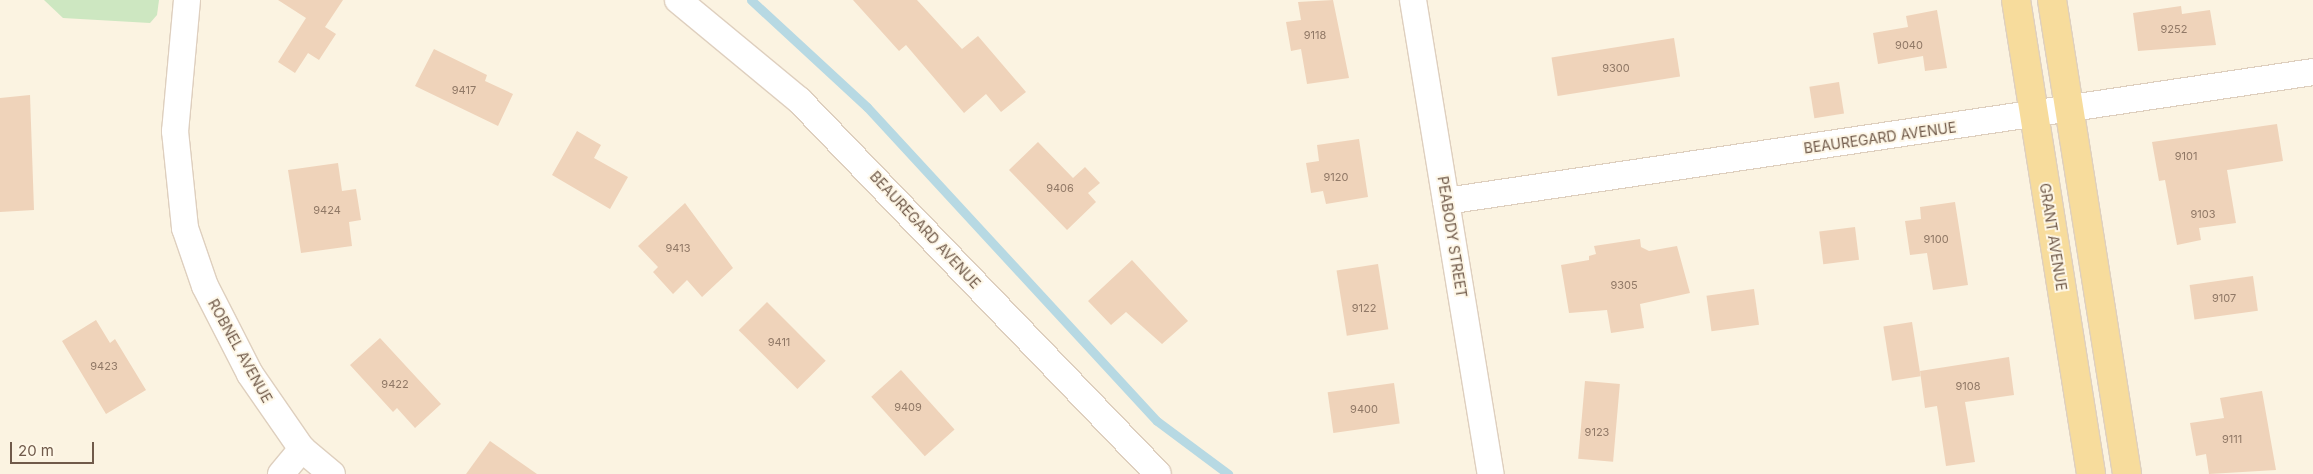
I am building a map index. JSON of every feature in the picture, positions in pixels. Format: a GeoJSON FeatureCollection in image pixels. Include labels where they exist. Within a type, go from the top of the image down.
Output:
{"type":"FeatureCollection","features":[{"type":"Feature","properties":{"kind":"main road","name":"GRANT AVENUE"},"geometry":{"type":"LineString","coordinates":[[2016,0],[2091,474]]}},
{"type":"Feature","properties":{"kind":"main road"},"geometry":{"type":"LineString","coordinates":[[2052,0],[2127,474]]}},
{"type":"Feature","properties":{"kind":"street","name":"ROBNEL AVENUE"},"geometry":{"type":"LineString","coordinates":[[187,0],[175,130],[185,228],[226,331],[276,417],[302,449],[332,474]]}},
{"type":"Feature","properties":{"kind":"street","name":"BEAUREGARD AVENUE"},"geometry":{"type":"LineString","coordinates":[[678,0],[723,32],[825,126],[1158,474]]}},
{"type":"Feature","properties":{"kind":"street","name":"PEABODY STREET"},"geometry":{"type":"LineString","coordinates":[[1413,0],[1491,474]]}},
{"type":"Feature","properties":{"kind":"street","name":"BEAUREGARD AVENUE"},"geometry":{"type":"LineString","coordinates":[[1446,201],[2033,116],[2313,72]]}},
{"type":"Feature","properties":{"kind":"street"},"geometry":{"type":"LineString","coordinates":[[281,474],[302,449]]}},
{"type":"Feature","properties":{"kind":"green space"},"geometry":{"type":"Polygon","coordinates":[[[44,0],[159,0],[157,15],[150,23],[63,18],[44,0]]]}},
{"type":"Feature","properties":{"kind":"building"},"geometry":{"type":"Polygon","coordinates":[[[278,0],[343,0],[325,27],[336,34],[319,60],[308,53],[295,73],[278,62],[306,18],[278,0]]]}},
{"type":"Feature","properties":{"kind":"building"},"geometry":{"type":"Polygon","coordinates":[[[853,0],[917,0],[962,49],[978,36],[1026,92],[1001,112],[986,94],[964,113],[906,45],[899,51],[853,0]]]}},
{"type":"Feature","properties":{"kind":"building"},"geometry":{"type":"Polygon","coordinates":[[[1333,0],[1349,78],[1307,84],[1301,49],[1291,51],[1286,22],[1301,20],[1298,2],[1333,0]]]}},
{"type":"Feature","properties":{"kind":"building"},"geometry":{"type":"Polygon","coordinates":[[[2181,6],[2182,14],[2210,10],[2216,45],[2138,51],[2133,13],[2181,6]]]}},
{"type":"Feature","properties":{"kind":"building"},"geometry":{"type":"Polygon","coordinates":[[[1937,10],[1947,68],[1925,71],[1923,56],[1878,64],[1873,33],[1908,27],[1906,16],[1937,10]]]}},
{"type":"Feature","properties":{"kind":"building"},"geometry":{"type":"Polygon","coordinates":[[[1674,38],[1680,77],[1558,96],[1552,57],[1674,38]]]}},
{"type":"Feature","properties":{"kind":"building"},"geometry":{"type":"Polygon","coordinates":[[[434,49],[487,75],[485,81],[513,94],[498,126],[415,86],[434,49]]]}},
{"type":"Feature","properties":{"kind":"building"},"geometry":{"type":"Polygon","coordinates":[[[1839,82],[1844,114],[1814,118],[1809,87],[1839,82]]]}},
{"type":"Feature","properties":{"kind":"building"},"geometry":{"type":"Polygon","coordinates":[[[30,95],[34,210],[0,212],[0,98],[30,95]]]}},
{"type":"Feature","properties":{"kind":"building"},"geometry":{"type":"Polygon","coordinates":[[[2277,124],[2283,161],[2227,170],[2236,223],[2199,228],[2201,240],[2177,245],[2165,180],[2159,181],[2152,142],[2277,124]]]}},
{"type":"Feature","properties":{"kind":"building"},"geometry":{"type":"Polygon","coordinates":[[[577,131],[601,145],[594,158],[628,177],[610,209],[552,175],[577,131]]]}},
{"type":"Feature","properties":{"kind":"building"},"geometry":{"type":"Polygon","coordinates":[[[1359,139],[1368,197],[1326,204],[1323,191],[1311,193],[1306,163],[1319,161],[1317,145],[1359,139]]]}},
{"type":"Feature","properties":{"kind":"building"},"geometry":{"type":"Polygon","coordinates":[[[1038,142],[1073,178],[1085,167],[1100,183],[1088,193],[1096,202],[1067,230],[1009,170],[1038,142]]]}},
{"type":"Feature","properties":{"kind":"building"},"geometry":{"type":"Polygon","coordinates":[[[338,163],[342,191],[356,189],[361,220],[349,222],[352,246],[301,253],[288,170],[338,163]]]}},
{"type":"Feature","properties":{"kind":"building"},"geometry":{"type":"Polygon","coordinates":[[[1955,202],[1968,285],[1933,290],[1927,253],[1910,255],[1905,221],[1921,219],[1920,207],[1955,202]]]}},
{"type":"Feature","properties":{"kind":"building"},"geometry":{"type":"Polygon","coordinates":[[[685,203],[733,268],[702,297],[687,280],[673,294],[653,272],[658,267],[638,246],[685,203]]]}},
{"type":"Feature","properties":{"kind":"building"},"geometry":{"type":"Polygon","coordinates":[[[1855,227],[1859,260],[1823,264],[1819,231],[1855,227]]]}},
{"type":"Feature","properties":{"kind":"building"},"geometry":{"type":"Polygon","coordinates":[[[1640,239],[1641,247],[1649,251],[1677,246],[1690,293],[1640,304],[1644,328],[1611,333],[1607,310],[1569,313],[1561,265],[1589,260],[1589,256],[1596,254],[1594,246],[1640,239]]]}},
{"type":"Feature","properties":{"kind":"building"},"geometry":{"type":"Polygon","coordinates":[[[1132,260],[1188,321],[1162,344],[1126,312],[1111,325],[1088,301],[1132,260]]]}},
{"type":"Feature","properties":{"kind":"building"},"geometry":{"type":"Polygon","coordinates":[[[1378,264],[1388,329],[1347,336],[1337,271],[1378,264]]]}},
{"type":"Feature","properties":{"kind":"building"},"geometry":{"type":"Polygon","coordinates":[[[2253,276],[2258,311],[2194,320],[2190,285],[2253,276]]]}},
{"type":"Feature","properties":{"kind":"building"},"geometry":{"type":"Polygon","coordinates":[[[1754,289],[1759,325],[1711,331],[1706,296],[1754,289]]]}},
{"type":"Feature","properties":{"kind":"building"},"geometry":{"type":"Polygon","coordinates":[[[767,302],[826,361],[797,389],[739,330],[767,302]]]}},
{"type":"Feature","properties":{"kind":"building"},"geometry":{"type":"Polygon","coordinates":[[[96,320],[110,343],[115,339],[146,390],[106,414],[62,341],[96,320]]]}},
{"type":"Feature","properties":{"kind":"building"},"geometry":{"type":"Polygon","coordinates":[[[1912,322],[1921,376],[1892,381],[1883,327],[1912,322]]]}},
{"type":"Feature","properties":{"kind":"building"},"geometry":{"type":"Polygon","coordinates":[[[380,338],[441,404],[415,428],[397,408],[393,412],[350,365],[380,338]]]}},
{"type":"Feature","properties":{"kind":"building"},"geometry":{"type":"Polygon","coordinates":[[[2009,357],[2014,395],[1965,402],[1975,462],[1946,466],[1937,406],[1925,408],[1920,371],[2009,357]]]}},
{"type":"Feature","properties":{"kind":"building"},"geometry":{"type":"Polygon","coordinates":[[[901,370],[955,429],[925,456],[871,397],[901,370]]]}},
{"type":"Feature","properties":{"kind":"building"},"geometry":{"type":"Polygon","coordinates":[[[1585,381],[1620,384],[1613,462],[1578,459],[1585,381]]]}},
{"type":"Feature","properties":{"kind":"building"},"geometry":{"type":"Polygon","coordinates":[[[1394,383],[1400,424],[1333,433],[1328,392],[1394,383]]]}},
{"type":"Feature","properties":{"kind":"building"},"geometry":{"type":"Polygon","coordinates":[[[2262,391],[2276,470],[2209,474],[2206,454],[2196,456],[2190,423],[2224,418],[2220,398],[2262,391]]]}},
{"type":"Feature","properties":{"kind":"building"},"geometry":{"type":"Polygon","coordinates":[[[490,441],[537,474],[466,474],[490,441]]]}},
{"type":"Feature","properties":{"kind":"waterway"},"geometry":{"type":"LineString","coordinates":[[751,0],[867,107],[1157,421],[1228,474]]}}]}
